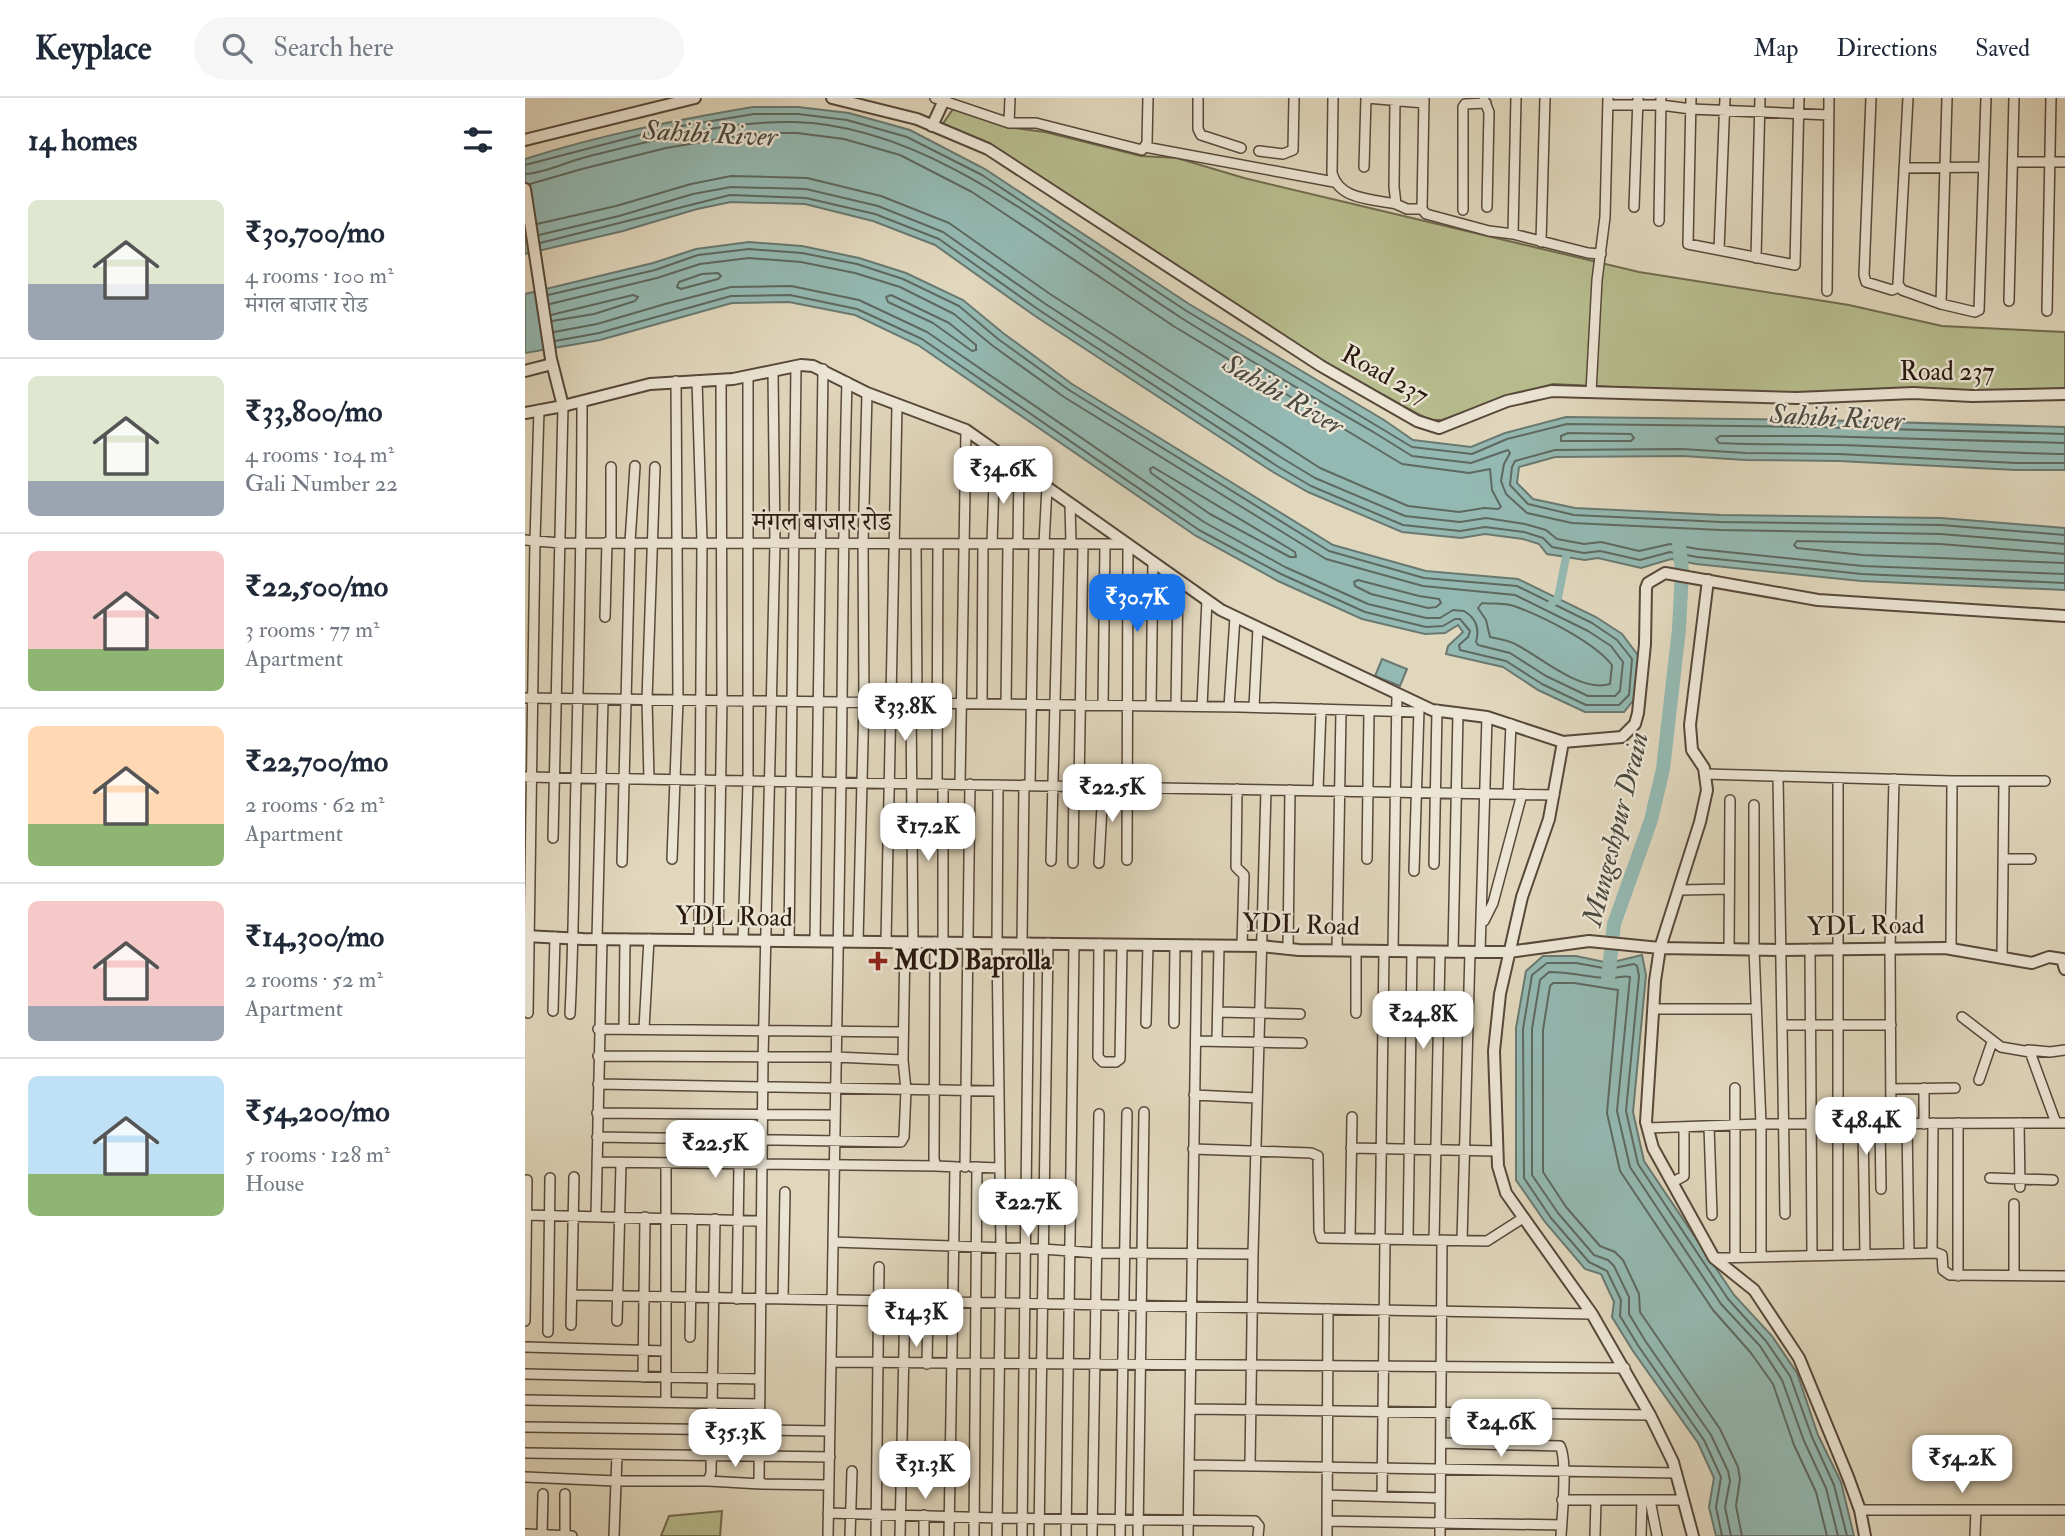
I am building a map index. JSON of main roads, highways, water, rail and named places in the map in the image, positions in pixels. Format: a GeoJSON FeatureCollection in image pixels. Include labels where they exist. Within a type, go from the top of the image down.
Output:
{"type":"FeatureCollection","features":[{"type":"Feature","properties":{"kind":"water","name":"Sahibi River"},"geometry":{"type":"Polygon","coordinates":[[[753,107],[798,107],[849,113],[910,130],[985,169],[1189,304],[1413,440],[1471,447],[1505,433],[1566,417],[2065,427],[2065,470],[1683,456],[1555,457],[1519,467],[1517,483],[1533,499],[1575,508],[1721,515],[1941,518],[2065,528],[2065,590],[1861,581],[1671,559],[1641,568],[1598,558],[1585,560],[1547,554],[1539,544],[1523,539],[1485,534],[1461,538],[1402,532],[1308,492],[1273,472],[1035,316],[935,245],[873,221],[805,204],[731,202],[525,254],[525,159],[638,129],[753,107]]]}},
{"type":"Feature","properties":{"kind":"water"},"geometry":{"type":"Polygon","coordinates":[[[749,242],[802,246],[859,258],[906,273],[963,300],[1072,384],[1333,545],[1426,571],[1518,579],[1596,617],[1622,634],[1640,658],[1635,698],[1624,712],[1585,712],[1538,690],[1503,667],[1446,654],[1448,646],[1463,632],[1458,625],[1445,633],[1425,634],[1362,619],[1278,581],[1196,536],[918,345],[855,315],[789,302],[732,303],[600,340],[525,353],[525,294],[653,263],[696,249],[749,242]]]}},
{"type":"Feature","properties":{"kind":"water"},"geometry":{"type":"Polygon","coordinates":[[[1382,659],[1407,669],[1400,686],[1375,676],[1382,659]]]}},
{"type":"Feature","properties":{"kind":"water"},"geometry":{"type":"Polygon","coordinates":[[[1642,955],[1646,975],[1633,1112],[1644,1161],[1734,1295],[1772,1336],[1797,1373],[1818,1435],[1841,1482],[1854,1536],[1716,1536],[1709,1507],[1714,1478],[1698,1443],[1612,1317],[1614,1302],[1601,1274],[1585,1269],[1545,1222],[1516,1180],[1516,1028],[1526,971],[1543,956],[1576,956],[1609,963],[1642,955]]]}},
{"type":"Feature","properties":{"kind":"waterway","name":"Mungeshpur Drain"},"geometry":{"type":"LineString","coordinates":[[1608,980],[1614,924],[1651,820],[1663,769],[1679,629],[1682,571],[1679,544]]}},
{"type":"Feature","properties":{"kind":"waterway"},"geometry":{"type":"LineString","coordinates":[[1552,603],[1558,598],[1566,557]]}},
{"type":"Feature","properties":{"kind":"place","name":"MCD Baprolla"},"geometry":{"type":"Point","coordinates":[878,961]}}]}
